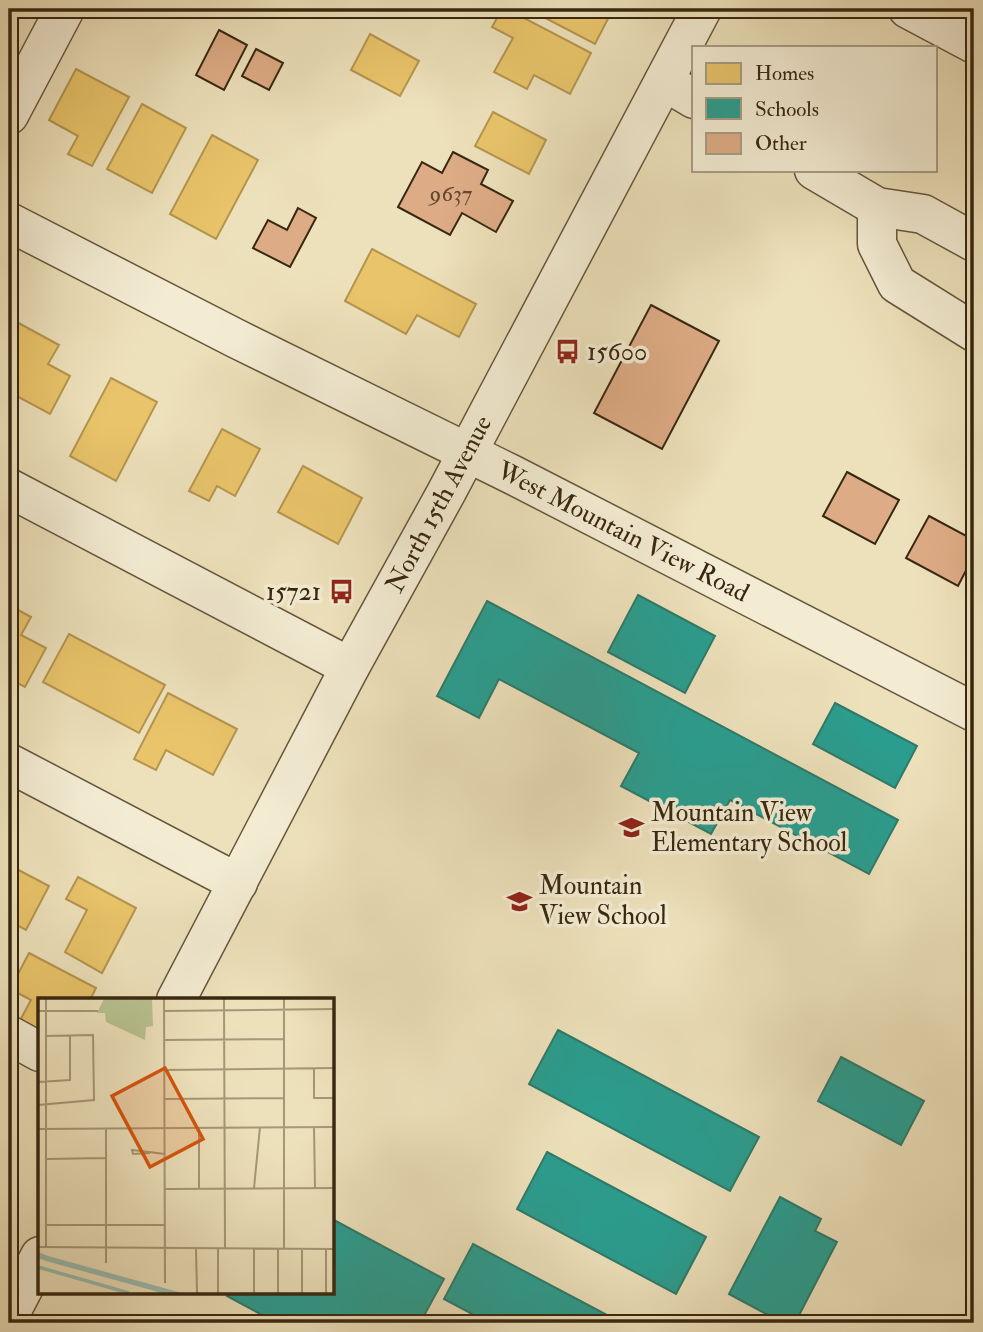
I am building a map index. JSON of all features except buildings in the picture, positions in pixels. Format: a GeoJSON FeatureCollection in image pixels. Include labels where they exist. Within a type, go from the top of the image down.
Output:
{"type":"FeatureCollection","features":[{"type":"Feature","properties":{"kind":"street"},"geometry":{"type":"LineString","coordinates":[[9,116],[65,9]]}},
{"type":"Feature","properties":{"kind":"street","name":"North 15th Avenue"},"geometry":{"type":"LineString","coordinates":[[177,998],[466,453],[679,90],[702,9]]}},
{"type":"Feature","properties":{"kind":"street"},"geometry":{"type":"LineString","coordinates":[[908,9],[974,44]]}},
{"type":"Feature","properties":{"kind":"street"},"geometry":{"type":"LineString","coordinates":[[817,172],[877,207],[923,214],[974,242]]}},
{"type":"Feature","properties":{"kind":"street"},"geometry":{"type":"LineString","coordinates":[[877,207],[877,244],[897,284],[974,332]]}},
{"type":"Feature","properties":{"kind":"street","name":"West Mountain View Road"},"geometry":{"type":"LineString","coordinates":[[9,222],[974,712]]}},
{"type":"Feature","properties":{"kind":"street"},"geometry":{"type":"LineString","coordinates":[[9,488],[350,667]]}},
{"type":"Feature","properties":{"kind":"street"},"geometry":{"type":"LineString","coordinates":[[9,763],[238,883]]}},
{"type":"Feature","properties":{"kind":"street"},"geometry":{"type":"LineString","coordinates":[[9,1035],[38,1051]]}},
{"type":"Feature","properties":{"kind":"street"},"geometry":{"type":"LineString","coordinates":[[10,1312],[38,1260]]}},
{"type":"Feature","properties":{"kind":"place","name":"15600"},"geometry":{"type":"Point","coordinates":[567,352]}},
{"type":"Feature","properties":{"kind":"place","name":"15721"},"geometry":{"type":"Point","coordinates":[341,592]}},
{"type":"Feature","properties":{"kind":"place","name":"Mountain View Elementary School"},"geometry":{"type":"Point","coordinates":[631,828]}},
{"type":"Feature","properties":{"kind":"place","name":"Mountain View School"},"geometry":{"type":"Point","coordinates":[519,901]}}]}
